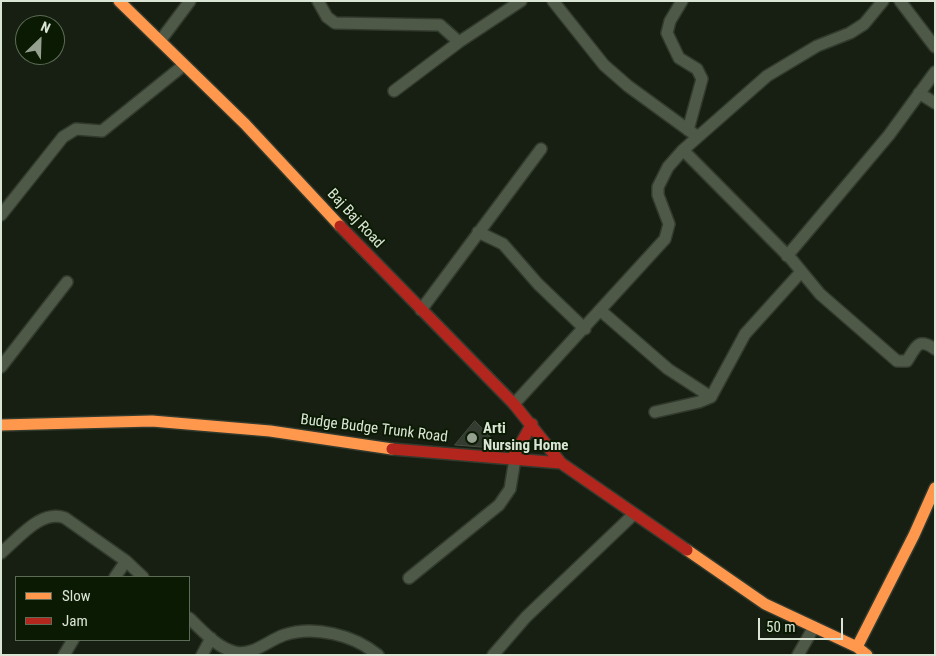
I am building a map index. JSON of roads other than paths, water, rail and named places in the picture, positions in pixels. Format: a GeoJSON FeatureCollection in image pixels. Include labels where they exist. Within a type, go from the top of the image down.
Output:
{"type":"FeatureCollection","features":[{"type":"Feature","properties":{"kind":"main road","name":"Baj Baj Road"},"geometry":{"type":"LineString","coordinates":[[119,1],[245,124],[421,310],[514,404],[532,424],[561,463]]}},
{"type":"Feature","properties":{"kind":"main road","name":"Budge Budge Trunk Road"},"geometry":{"type":"LineString","coordinates":[[1,425],[152,421],[270,431],[377,448],[561,463]]}},
{"type":"Feature","properties":{"kind":"main road"},"geometry":{"type":"LineString","coordinates":[[514,459],[532,424]]}},
{"type":"Feature","properties":{"kind":"main road"},"geometry":{"type":"LineString","coordinates":[[561,463],[765,604],[857,647],[867,655]]}},
{"type":"Feature","properties":{"kind":"main road"},"geometry":{"type":"LineString","coordinates":[[857,647],[914,535],[935,488]]}},
{"type":"Feature","properties":{"kind":"street"},"geometry":{"type":"LineString","coordinates":[[160,41],[190,1]]}},
{"type":"Feature","properties":{"kind":"street"},"geometry":{"type":"LineString","coordinates":[[318,1],[327,17],[335,23],[440,25],[459,42]]}},
{"type":"Feature","properties":{"kind":"street"},"geometry":{"type":"LineString","coordinates":[[394,91],[459,42],[521,1]]}},
{"type":"Feature","properties":{"kind":"street"},"geometry":{"type":"LineString","coordinates":[[553,1],[604,65],[628,86],[698,137]]}},
{"type":"Feature","properties":{"kind":"street"},"geometry":{"type":"LineString","coordinates":[[682,1],[670,22],[667,33],[679,58],[697,68],[702,79],[688,130]]}},
{"type":"Feature","properties":{"kind":"street"},"geometry":{"type":"LineString","coordinates":[[514,404],[585,329],[665,239],[669,224],[658,195],[658,187],[668,167],[683,150],[767,76],[817,46],[850,33],[864,24],[883,1]]}},
{"type":"Feature","properties":{"kind":"street"},"geometry":{"type":"LineString","coordinates":[[900,1],[935,47]]}},
{"type":"Feature","properties":{"kind":"street"},"geometry":{"type":"LineString","coordinates":[[1,215],[64,137],[76,129],[102,131],[184,65]]}},
{"type":"Feature","properties":{"kind":"street"},"geometry":{"type":"LineString","coordinates":[[787,256],[889,135],[935,72]]}},
{"type":"Feature","properties":{"kind":"street"},"geometry":{"type":"LineString","coordinates":[[919,93],[935,103]]}},
{"type":"Feature","properties":{"kind":"street"},"geometry":{"type":"LineString","coordinates":[[421,310],[541,149]]}},
{"type":"Feature","properties":{"kind":"street"},"geometry":{"type":"LineString","coordinates":[[683,150],[842,314],[897,361],[907,361],[917,345],[922,343],[927,343],[935,349]]}},
{"type":"Feature","properties":{"kind":"street"},"geometry":{"type":"LineString","coordinates":[[478,232],[503,244],[538,284],[585,329]]}},
{"type":"Feature","properties":{"kind":"street"},"geometry":{"type":"LineString","coordinates":[[655,412],[699,402],[711,396],[745,334],[801,272]]}},
{"type":"Feature","properties":{"kind":"street"},"geometry":{"type":"LineString","coordinates":[[1,366],[67,282]]}},
{"type":"Feature","properties":{"kind":"street"},"geometry":{"type":"LineString","coordinates":[[601,311],[668,369],[711,396]]}},
{"type":"Feature","properties":{"kind":"street"},"geometry":{"type":"LineString","coordinates":[[409,578],[499,505],[510,489],[514,459]]}},
{"type":"Feature","properties":{"kind":"street"},"geometry":{"type":"LineString","coordinates":[[493,655],[526,617],[634,514]]}},
{"type":"Feature","properties":{"kind":"street"},"geometry":{"type":"LineString","coordinates":[[1,553],[43,518],[56,515],[65,518],[126,561],[142,576]]}},
{"type":"Feature","properties":{"kind":"street"},"geometry":{"type":"LineString","coordinates":[[116,576],[126,561]]}},
{"type":"Feature","properties":{"kind":"street"},"geometry":{"type":"LineString","coordinates":[[190,619],[211,638],[231,651],[250,653],[283,636],[314,632],[350,638],[378,655]]}},
{"type":"Feature","properties":{"kind":"street"},"geometry":{"type":"LineString","coordinates":[[798,655],[814,627]]}},
{"type":"Feature","properties":{"kind":"street"},"geometry":{"type":"LineString","coordinates":[[202,655],[211,638]]}},
{"type":"Feature","properties":{"kind":"street"},"geometry":{"type":"LineString","coordinates":[[64,655],[72,641]]}},
{"type":"Feature","properties":{"kind":"place","name":"Arti Nursing Home"},"geometry":{"type":"Point","coordinates":[472,438]}}]}
